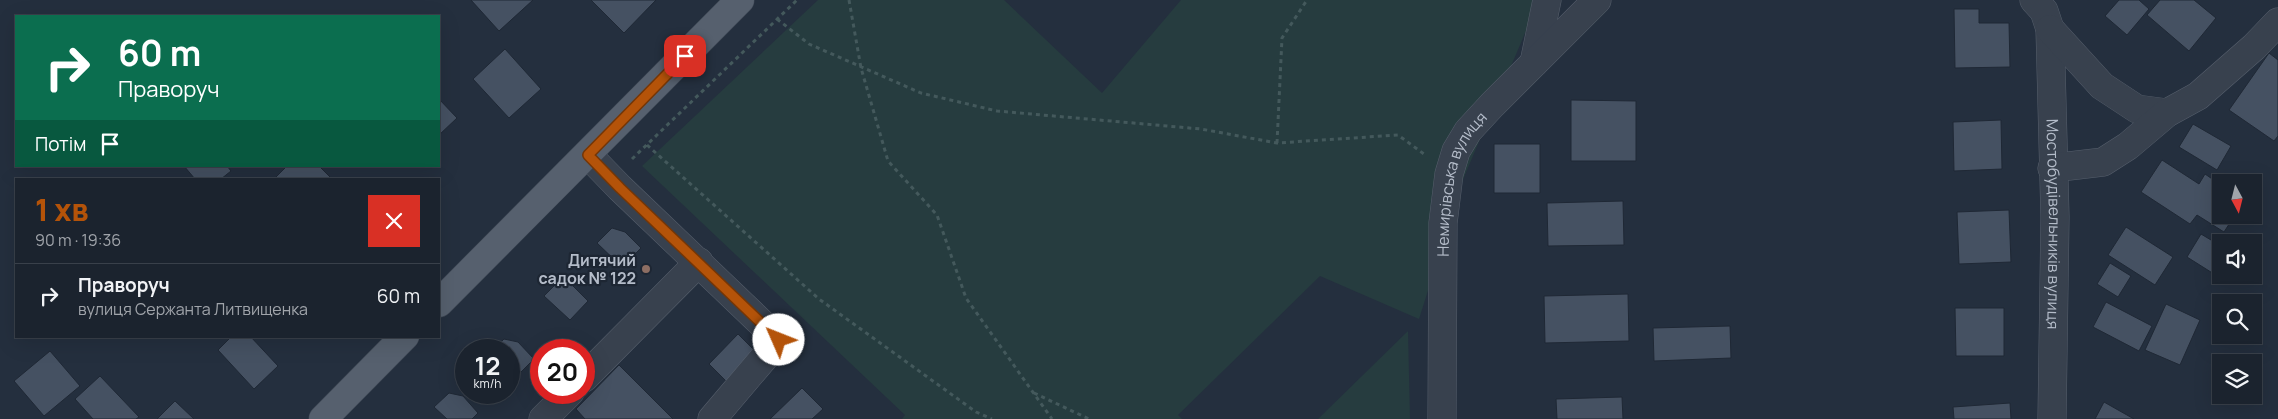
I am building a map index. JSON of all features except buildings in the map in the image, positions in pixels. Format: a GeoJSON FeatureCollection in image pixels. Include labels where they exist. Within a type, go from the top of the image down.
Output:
{"type":"FeatureCollection","features":[{"type":"Feature","properties":{"kind":"main road"},"geometry":{"type":"LineString","coordinates":[[440,302],[740,0]]}},
{"type":"Feature","properties":{"kind":"main road"},"geometry":{"type":"LineString","coordinates":[[323,419],[403,338]]}},
{"type":"Feature","properties":{"kind":"street"},"geometry":{"type":"LineString","coordinates":[[1534,63],[1547,0]]}},
{"type":"Feature","properties":{"kind":"street","name":"Немирівська вулиця"},"geometry":{"type":"LineString","coordinates":[[1442,419],[1443,223],[1449,174],[1456,151],[1468,130],[1598,0]]}},
{"type":"Feature","properties":{"kind":"street"},"geometry":{"type":"LineString","coordinates":[[2034,0],[2044,11],[2050,29],[2102,86],[2137,109],[2167,113]]}},
{"type":"Feature","properties":{"kind":"street"},"geometry":{"type":"LineString","coordinates":[[2052,168],[2103,162],[2128,146],[2167,113],[2198,96],[2254,47],[2278,22]]}},
{"type":"Feature","properties":{"kind":"street","name":"Мостобудівельників вулиця"},"geometry":{"type":"LineString","coordinates":[[2050,29],[2052,168],[2055,217],[2052,419]]}},
{"type":"Feature","properties":{"kind":"street"},"geometry":{"type":"LineString","coordinates":[[588,155],[779,340],[712,419]]}},
{"type":"Feature","properties":{"kind":"street"},"geometry":{"type":"LineString","coordinates":[[595,367],[698,262]]}},
{"type":"Feature","properties":{"kind":"street"},"geometry":{"type":"LineString","coordinates":[[543,419],[558,404]]}},
{"type":"Feature","properties":{"kind":"path"},"geometry":{"type":"LineString","coordinates":[[612,179],[797,0]]}},
{"type":"Feature","properties":{"kind":"path"},"geometry":{"type":"LineString","coordinates":[[849,0],[862,68],[888,161],[937,214],[966,298],[1052,419]]}},
{"type":"Feature","properties":{"kind":"path"},"geometry":{"type":"LineString","coordinates":[[1277,143],[1282,38],[1307,0]]}},
{"type":"Feature","properties":{"kind":"path"},"geometry":{"type":"LineString","coordinates":[[777,19],[809,44],[921,94],[997,112],[1201,129],[1277,143],[1398,135],[1449,174]]}},
{"type":"Feature","properties":{"kind":"path"},"geometry":{"type":"LineString","coordinates":[[647,145],[819,299],[976,412],[992,419]]}},
{"type":"Feature","properties":{"kind":"path"},"geometry":{"type":"LineString","coordinates":[[1033,392],[1089,419]]}},
{"type":"Feature","properties":{"kind":"green space"},"geometry":{"type":"Polygon","coordinates":[[[818,0],[1004,0],[1102,93],[1181,0],[1539,0],[1464,177],[1419,319],[1320,276],[1178,415],[1182,419],[902,419],[905,415],[642,166],[818,0]]]}},
{"type":"Feature","properties":{"kind":"green space"},"geometry":{"type":"Polygon","coordinates":[[[1408,331],[1410,419],[1318,419],[1408,331]]]}},
{"type":"Feature","properties":{"kind":"place","name":"Дитячий садок № 122"},"geometry":{"type":"Point","coordinates":[646,269]}},
{"type":"Feature","properties":{"kind":"route"},"geometry":{"type":"LineString","coordinates":[[685,56],[588,155],[779,340]]}}]}
